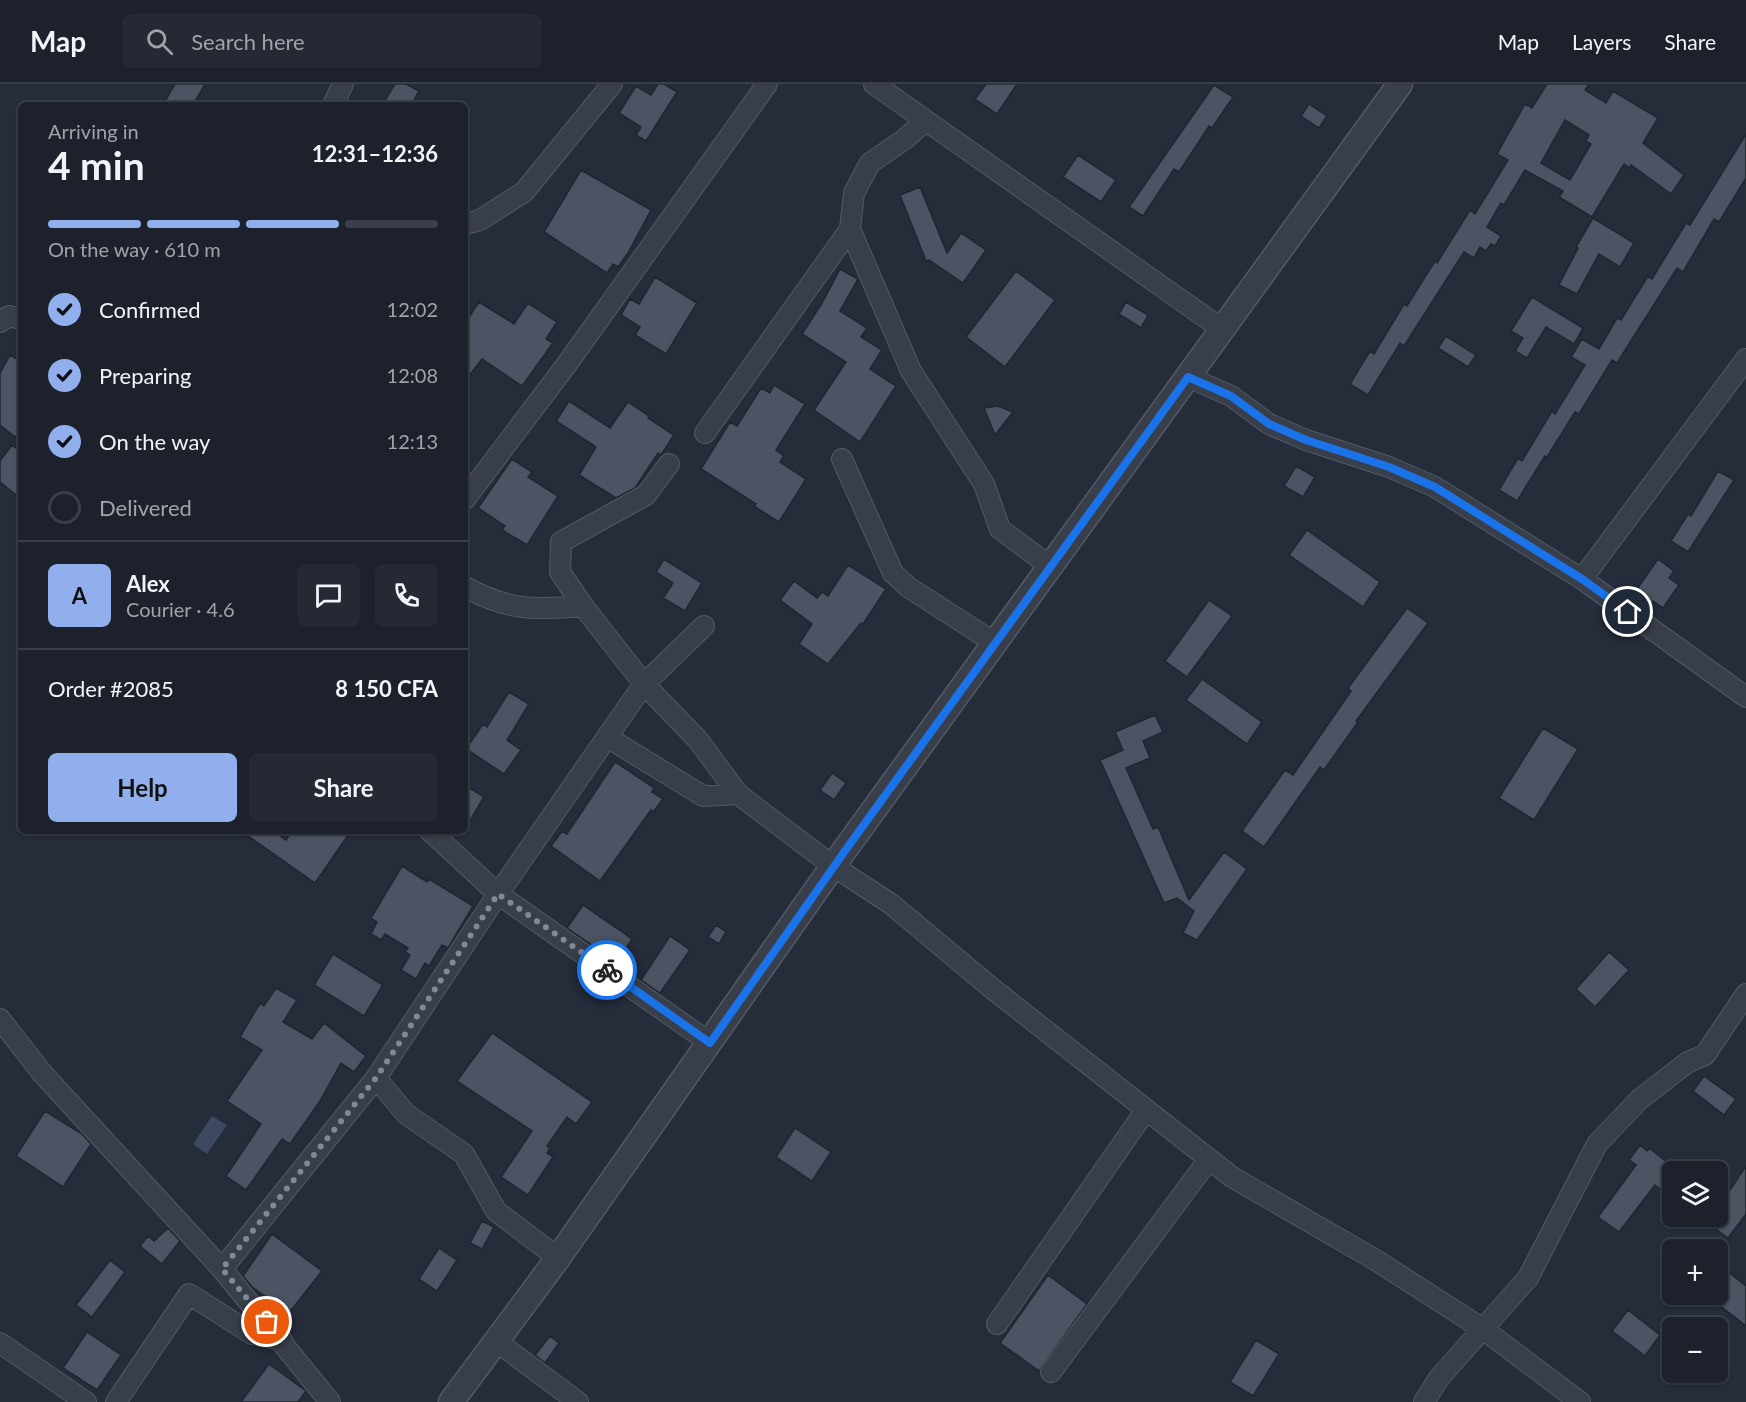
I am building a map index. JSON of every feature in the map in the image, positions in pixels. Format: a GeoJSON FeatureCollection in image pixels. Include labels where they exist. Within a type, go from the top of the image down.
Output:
{"type":"FeatureCollection","features":[{"type":"Feature","properties":{"kind":"street"},"geometry":{"type":"LineString","coordinates":[[334,102],[343,84]]}},
{"type":"Feature","properties":{"kind":"street"},"geometry":{"type":"LineString","coordinates":[[468,223],[480,220],[524,192],[612,84]]}},
{"type":"Feature","properties":{"kind":"street"},"geometry":{"type":"LineString","coordinates":[[468,495],[567,364],[766,84]]}},
{"type":"Feature","properties":{"kind":"street"},"geometry":{"type":"LineString","coordinates":[[874,84],[924,122],[1222,330]]}},
{"type":"Feature","properties":{"kind":"street"},"geometry":{"type":"LineString","coordinates":[[451,1402],[558,1258],[833,866],[1400,84]]}},
{"type":"Feature","properties":{"kind":"street"},"geometry":{"type":"LineString","coordinates":[[705,433],[850,229],[854,193],[870,163],[905,139],[924,122]]}},
{"type":"Feature","properties":{"kind":"street"},"geometry":{"type":"LineString","coordinates":[[850,229],[910,371],[984,484],[1000,529],[1050,566]]}},
{"type":"Feature","properties":{"kind":"street"},"geometry":{"type":"LineString","coordinates":[[0,322],[9,316],[18,318]]}},
{"type":"Feature","properties":{"kind":"street"},"geometry":{"type":"LineString","coordinates":[[1582,579],[1746,359]]}},
{"type":"Feature","properties":{"kind":"street"},"geometry":{"type":"LineString","coordinates":[[1188,377],[1231,396],[1269,424],[1306,440],[1389,467],[1435,487],[1582,579],[1746,698]]}},
{"type":"Feature","properties":{"kind":"street"},"geometry":{"type":"LineString","coordinates":[[842,459],[893,573],[908,587],[995,643]]}},
{"type":"Feature","properties":{"kind":"street"},"geometry":{"type":"LineString","coordinates":[[669,464],[646,495],[561,542],[560,572],[583,606],[644,684],[698,740],[738,794],[833,866],[891,904],[994,990],[1232,1177],[1374,1259],[1483,1329],[1580,1402]]}},
{"type":"Feature","properties":{"kind":"street"},"geometry":{"type":"LineString","coordinates":[[468,589],[488,600]]}},
{"type":"Feature","properties":{"kind":"street"},"geometry":{"type":"LineString","coordinates":[[468,596],[535,610],[583,606]]}},
{"type":"Feature","properties":{"kind":"street"},"geometry":{"type":"LineString","coordinates":[[222,1269],[376,1078],[498,894],[644,684],[705,626]]}},
{"type":"Feature","properties":{"kind":"street"},"geometry":{"type":"LineString","coordinates":[[607,737],[703,796],[738,794]]}},
{"type":"Feature","properties":{"kind":"street"},"geometry":{"type":"LineString","coordinates":[[433,834],[498,894],[710,1043]]}},
{"type":"Feature","properties":{"kind":"street"},"geometry":{"type":"LineString","coordinates":[[1424,1402],[1439,1378],[1528,1278],[1597,1144],[1640,1099],[1688,1062],[1705,1056],[1746,994]]}},
{"type":"Feature","properties":{"kind":"street"},"geometry":{"type":"LineString","coordinates":[[0,1019],[42,1073],[222,1269],[282,1340],[330,1402]]}},
{"type":"Feature","properties":{"kind":"street"},"geometry":{"type":"LineString","coordinates":[[376,1078],[406,1114],[464,1154],[496,1211],[558,1258]]}},
{"type":"Feature","properties":{"kind":"street"},"geometry":{"type":"LineString","coordinates":[[997,1324],[1146,1110]]}},
{"type":"Feature","properties":{"kind":"street"},"geometry":{"type":"LineString","coordinates":[[1051,1372],[1209,1160]]}},
{"type":"Feature","properties":{"kind":"street"},"geometry":{"type":"LineString","coordinates":[[116,1402],[189,1294],[252,1334],[282,1340]]}},
{"type":"Feature","properties":{"kind":"street"},"geometry":{"type":"LineString","coordinates":[[496,1341],[578,1402]]}},
{"type":"Feature","properties":{"kind":"street"},"geometry":{"type":"LineString","coordinates":[[0,1343],[86,1402]]}},
{"type":"Feature","properties":{"kind":"water"},"geometry":{"type":"Polygon","coordinates":[[[212,1116],[227,1125],[207,1154],[193,1144],[212,1116]]]}},
{"type":"Feature","properties":{"kind":"building"},"geometry":{"type":"Polygon","coordinates":[[[175,84],[205,84],[195,102],[165,102],[175,84]]]}},
{"type":"Feature","properties":{"kind":"building"},"geometry":{"type":"Polygon","coordinates":[[[395,84],[406,84],[419,91],[413,102],[384,102],[395,84]]]}},
{"type":"Feature","properties":{"kind":"building"},"geometry":{"type":"Polygon","coordinates":[[[658,84],[664,84],[677,92],[646,141],[636,135],[641,127],[619,113],[636,86],[651,95],[658,84]]]}},
{"type":"Feature","properties":{"kind":"building"},"geometry":{"type":"Polygon","coordinates":[[[986,84],[1017,84],[997,114],[975,99],[986,84]]]}},
{"type":"Feature","properties":{"kind":"building"},"geometry":{"type":"Polygon","coordinates":[[[1547,84],[1589,84],[1585,90],[1606,103],[1613,91],[1658,118],[1643,143],[1684,175],[1671,194],[1631,165],[1630,168],[1624,164],[1592,217],[1559,197],[1563,191],[1525,170],[1504,205],[1501,203],[1487,227],[1501,236],[1495,246],[1491,244],[1486,251],[1480,247],[1474,258],[1464,252],[1404,346],[1400,343],[1368,395],[1350,384],[1370,351],[1374,354],[1404,304],[1407,306],[1435,261],[1437,263],[1470,210],[1475,214],[1508,160],[1497,154],[1525,104],[1532,108],[1547,84]],[[1565,120],[1541,163],[1570,180],[1591,144],[1586,141],[1589,135],[1565,120]]]}},
{"type":"Feature","properties":{"kind":"building"},"geometry":{"type":"Polygon","coordinates":[[[1214,85],[1233,97],[1212,128],[1209,126],[1179,172],[1174,169],[1143,216],[1129,207],[1214,85]]]}},
{"type":"Feature","properties":{"kind":"building"},"geometry":{"type":"Polygon","coordinates":[[[1309,104],[1327,116],[1319,128],[1301,116],[1309,104]]]}},
{"type":"Feature","properties":{"kind":"building"},"geometry":{"type":"Polygon","coordinates":[[[1746,134],[1746,178],[1719,222],[1714,219],[1683,272],[1677,268],[1617,363],[1612,360],[1579,414],[1575,412],[1517,501],[1499,490],[1518,458],[1522,461],[1552,411],[1555,414],[1585,365],[1571,357],[1582,339],[1599,349],[1617,318],[1621,320],[1648,276],[1652,279],[1686,223],[1690,225],[1746,134]]]}},
{"type":"Feature","properties":{"kind":"building"},"geometry":{"type":"Polygon","coordinates":[[[1078,155],[1116,180],[1101,202],[1063,177],[1078,155]]]}},
{"type":"Feature","properties":{"kind":"building"},"geometry":{"type":"Polygon","coordinates":[[[581,170],[651,210],[628,253],[618,267],[613,264],[607,273],[544,232],[581,170]]]}},
{"type":"Feature","properties":{"kind":"building"},"geometry":{"type":"Polygon","coordinates":[[[920,187],[947,253],[961,233],[986,250],[963,283],[929,260],[926,261],[900,195],[920,187]]]}},
{"type":"Feature","properties":{"kind":"building"},"geometry":{"type":"Polygon","coordinates":[[[1593,218],[1634,243],[1620,267],[1599,254],[1577,294],[1559,285],[1578,248],[1576,247],[1593,218]]]}},
{"type":"Feature","properties":{"kind":"building"},"geometry":{"type":"Polygon","coordinates":[[[840,269],[858,279],[840,311],[867,328],[861,337],[882,350],[870,369],[896,386],[860,442],[814,410],[846,362],[802,334],[840,269]]]}},
{"type":"Feature","properties":{"kind":"building"},"geometry":{"type":"Polygon","coordinates":[[[1016,271],[1055,300],[1005,367],[966,337],[1016,271]]]}},
{"type":"Feature","properties":{"kind":"building"},"geometry":{"type":"Polygon","coordinates":[[[655,277],[697,303],[666,354],[635,335],[640,327],[621,315],[630,299],[639,304],[655,277]]]}},
{"type":"Feature","properties":{"kind":"building"},"geometry":{"type":"Polygon","coordinates":[[[1532,297],[1583,328],[1574,344],[1546,327],[1527,358],[1515,351],[1523,338],[1511,331],[1532,297]]]}},
{"type":"Feature","properties":{"kind":"building"},"geometry":{"type":"Polygon","coordinates":[[[479,302],[514,324],[528,303],[557,322],[546,339],[553,343],[522,386],[482,359],[468,377],[468,318],[479,302]]]}},
{"type":"Feature","properties":{"kind":"building"},"geometry":{"type":"Polygon","coordinates":[[[1126,302],[1148,315],[1141,328],[1119,314],[1126,302]]]}},
{"type":"Feature","properties":{"kind":"building"},"geometry":{"type":"Polygon","coordinates":[[[1446,336],[1476,355],[1468,367],[1438,348],[1446,336]]]}},
{"type":"Feature","properties":{"kind":"building"},"geometry":{"type":"Polygon","coordinates":[[[10,355],[18,359],[18,433],[15,437],[0,425],[0,373],[10,355]]]}},
{"type":"Feature","properties":{"kind":"building"},"geometry":{"type":"Polygon","coordinates":[[[774,385],[805,404],[776,450],[784,456],[780,462],[806,479],[779,522],[754,506],[756,504],[701,469],[730,422],[737,426],[761,388],[770,393],[774,385]]]}},
{"type":"Feature","properties":{"kind":"building"},"geometry":{"type":"Polygon","coordinates":[[[569,401],[610,428],[628,402],[674,435],[661,455],[658,453],[635,488],[616,498],[579,475],[596,447],[556,421],[569,401]]]}},
{"type":"Feature","properties":{"kind":"building"},"geometry":{"type":"Polygon","coordinates":[[[998,406],[1013,412],[995,435],[984,408],[998,406]]]}},
{"type":"Feature","properties":{"kind":"building"},"geometry":{"type":"Polygon","coordinates":[[[12,445],[18,450],[18,497],[0,482],[0,461],[12,445]]]}},
{"type":"Feature","properties":{"kind":"building"},"geometry":{"type":"Polygon","coordinates":[[[512,459],[532,472],[528,477],[558,496],[527,545],[502,530],[505,526],[478,508],[512,459]]]}},
{"type":"Feature","properties":{"kind":"building"},"geometry":{"type":"Polygon","coordinates":[[[1296,466],[1315,477],[1303,497],[1284,486],[1296,466]]]}},
{"type":"Feature","properties":{"kind":"building"},"geometry":{"type":"Polygon","coordinates":[[[1718,471],[1734,480],[1688,552],[1671,541],[1688,514],[1691,516],[1718,471]]]}},
{"type":"Feature","properties":{"kind":"building"},"geometry":{"type":"Polygon","coordinates":[[[1307,530],[1380,582],[1363,607],[1289,555],[1307,530]]]}},
{"type":"Feature","properties":{"kind":"building"},"geometry":{"type":"Polygon","coordinates":[[[664,559],[702,583],[685,611],[663,598],[673,583],[656,572],[664,559]]]}},
{"type":"Feature","properties":{"kind":"building"},"geometry":{"type":"Polygon","coordinates":[[[1658,559],[1674,571],[1669,578],[1679,585],[1663,608],[1653,601],[1646,611],[1630,599],[1658,559]]]}},
{"type":"Feature","properties":{"kind":"building"},"geometry":{"type":"Polygon","coordinates":[[[848,565],[886,589],[863,624],[861,623],[828,664],[799,644],[812,624],[780,600],[794,581],[817,598],[822,592],[828,596],[848,565]]]}},
{"type":"Feature","properties":{"kind":"building"},"geometry":{"type":"Polygon","coordinates":[[[1209,600],[1232,616],[1187,677],[1165,661],[1209,600]]]}},
{"type":"Feature","properties":{"kind":"building"},"geometry":{"type":"Polygon","coordinates":[[[1407,608],[1428,623],[1356,721],[1358,722],[1324,770],[1320,767],[1264,847],[1242,831],[1285,770],[1293,775],[1351,691],[1348,688],[1407,608]]]}},
{"type":"Feature","properties":{"kind":"building"},"geometry":{"type":"Polygon","coordinates":[[[1202,679],[1262,722],[1247,744],[1186,700],[1202,679]]]}},
{"type":"Feature","properties":{"kind":"building"},"geometry":{"type":"Polygon","coordinates":[[[509,692],[529,704],[507,740],[521,750],[504,774],[468,750],[468,746],[483,724],[487,727],[509,692]]]}},
{"type":"Feature","properties":{"kind":"building"},"geometry":{"type":"Polygon","coordinates":[[[1155,715],[1163,732],[1143,741],[1150,758],[1126,768],[1153,829],[1158,827],[1189,900],[1224,852],[1247,869],[1197,940],[1183,933],[1194,911],[1177,898],[1164,903],[1100,760],[1123,750],[1115,732],[1155,715]]]}},
{"type":"Feature","properties":{"kind":"building"},"geometry":{"type":"Polygon","coordinates":[[[1543,728],[1578,749],[1534,820],[1499,798],[1543,728]]]}},
{"type":"Feature","properties":{"kind":"building"},"geometry":{"type":"Polygon","coordinates":[[[615,762],[654,788],[652,792],[663,799],[653,812],[651,810],[600,881],[551,846],[562,831],[567,834],[615,762]]]}},
{"type":"Feature","properties":{"kind":"building"},"geometry":{"type":"Polygon","coordinates":[[[832,773],[846,783],[834,800],[820,790],[832,773]]]}},
{"type":"Feature","properties":{"kind":"building"},"geometry":{"type":"Polygon","coordinates":[[[468,787],[484,797],[468,824],[468,787]]]}},
{"type":"Feature","properties":{"kind":"building"},"geometry":{"type":"Polygon","coordinates":[[[245,834],[277,834],[286,840],[290,834],[349,834],[315,883],[245,834]]]}},
{"type":"Feature","properties":{"kind":"building"},"geometry":{"type":"Polygon","coordinates":[[[402,866],[427,882],[429,879],[473,906],[448,948],[442,945],[429,966],[425,963],[416,979],[401,970],[410,955],[405,952],[408,948],[385,934],[381,940],[371,934],[377,922],[371,918],[402,866]]]}},
{"type":"Feature","properties":{"kind":"building"},"geometry":{"type":"Polygon","coordinates":[[[583,905],[632,939],[617,962],[567,928],[583,905]]]}},
{"type":"Feature","properties":{"kind":"building"},"geometry":{"type":"Polygon","coordinates":[[[716,925],[726,932],[719,944],[708,937],[716,925]]]}},
{"type":"Feature","properties":{"kind":"building"},"geometry":{"type":"Polygon","coordinates":[[[670,936],[690,950],[660,993],[641,980],[670,936]]]}},
{"type":"Feature","properties":{"kind":"building"},"geometry":{"type":"Polygon","coordinates":[[[1609,952],[1629,970],[1595,1007],[1576,989],[1609,952]]]}},
{"type":"Feature","properties":{"kind":"building"},"geometry":{"type":"Polygon","coordinates":[[[333,954],[383,985],[364,1016],[314,985],[333,954]]]}},
{"type":"Feature","properties":{"kind":"building"},"geometry":{"type":"Polygon","coordinates":[[[276,988],[297,1000],[283,1022],[312,1039],[324,1023],[366,1056],[354,1072],[341,1063],[320,1101],[290,1144],[282,1139],[246,1190],[226,1176],[261,1124],[227,1101],[262,1050],[240,1037],[260,1003],[264,1006],[276,988]]]}},
{"type":"Feature","properties":{"kind":"building"},"geometry":{"type":"Polygon","coordinates":[[[492,1033],[592,1102],[576,1124],[567,1117],[547,1146],[550,1148],[547,1153],[553,1157],[528,1195],[501,1177],[532,1131],[457,1081],[492,1033]]]}},
{"type":"Feature","properties":{"kind":"building"},"geometry":{"type":"Polygon","coordinates":[[[1704,1076],[1736,1099],[1724,1115],[1693,1091],[1704,1076]]]}},
{"type":"Feature","properties":{"kind":"building"},"geometry":{"type":"Polygon","coordinates":[[[45,1111],[82,1134],[91,1144],[63,1187],[16,1156],[45,1111]]]}},
{"type":"Feature","properties":{"kind":"building"},"geometry":{"type":"Polygon","coordinates":[[[795,1128],[831,1152],[812,1181],[776,1157],[795,1128]]]}},
{"type":"Feature","properties":{"kind":"building"},"geometry":{"type":"Polygon","coordinates":[[[1640,1145],[1647,1151],[1649,1148],[1666,1161],[1662,1161],[1662,1190],[1655,1185],[1619,1232],[1598,1217],[1636,1165],[1629,1160],[1640,1145]]]}},
{"type":"Feature","properties":{"kind":"building"},"geometry":{"type":"Polygon","coordinates":[[[1746,1166],[1746,1214],[1728,1238],[1713,1227],[1728,1227],[1728,1193],[1746,1166]]]}},
{"type":"Feature","properties":{"kind":"building"},"geometry":{"type":"Polygon","coordinates":[[[482,1221],[494,1227],[482,1249],[470,1243],[482,1221]]]}},
{"type":"Feature","properties":{"kind":"building"},"geometry":{"type":"Polygon","coordinates":[[[168,1228],[180,1241],[162,1264],[140,1246],[148,1236],[154,1241],[168,1228]]]}},
{"type":"Feature","properties":{"kind":"building"},"geometry":{"type":"Polygon","coordinates":[[[272,1234],[322,1271],[289,1313],[252,1287],[243,1276],[272,1234]]]}},
{"type":"Feature","properties":{"kind":"building"},"geometry":{"type":"Polygon","coordinates":[[[439,1248],[457,1260],[437,1291],[419,1279],[439,1248]]]}},
{"type":"Feature","properties":{"kind":"building"},"geometry":{"type":"Polygon","coordinates":[[[110,1260],[125,1272],[92,1317],[76,1305],[110,1260]]]}},
{"type":"Feature","properties":{"kind":"building"},"geometry":{"type":"Polygon","coordinates":[[[1728,1272],[1746,1286],[1746,1326],[1719,1305],[1728,1305],[1728,1272]]]}},
{"type":"Feature","properties":{"kind":"building"},"geometry":{"type":"Polygon","coordinates":[[[1048,1275],[1087,1304],[1039,1371],[1000,1343],[1048,1275]]]}},
{"type":"Feature","properties":{"kind":"building"},"geometry":{"type":"Polygon","coordinates":[[[1628,1310],[1660,1335],[1645,1356],[1612,1331],[1628,1310]]]}},
{"type":"Feature","properties":{"kind":"building"},"geometry":{"type":"Polygon","coordinates":[[[87,1332],[121,1355],[97,1390],[63,1368],[87,1332]]]}},
{"type":"Feature","properties":{"kind":"building"},"geometry":{"type":"Polygon","coordinates":[[[550,1336],[559,1343],[545,1363],[535,1355],[550,1336]]]}},
{"type":"Feature","properties":{"kind":"building"},"geometry":{"type":"Polygon","coordinates":[[[1256,1340],[1279,1354],[1253,1396],[1230,1382],[1256,1340]]]}},
{"type":"Feature","properties":{"kind":"building"},"geometry":{"type":"Polygon","coordinates":[[[269,1364],[306,1391],[298,1402],[241,1402],[269,1364]]]}},
{"type":"Feature","properties":{"kind":"way so far"},"geometry":{"type":"LineString","coordinates":[[267,1322],[222,1269],[298,1178],[376,1078],[498,894],[607,970]]}},
{"type":"Feature","properties":{"kind":"route"},"geometry":{"type":"LineString","coordinates":[[607,970],[710,1043],[847,848],[1188,377],[1231,396],[1269,424],[1306,440],[1389,467],[1435,487],[1582,579],[1628,612]]}}]}
